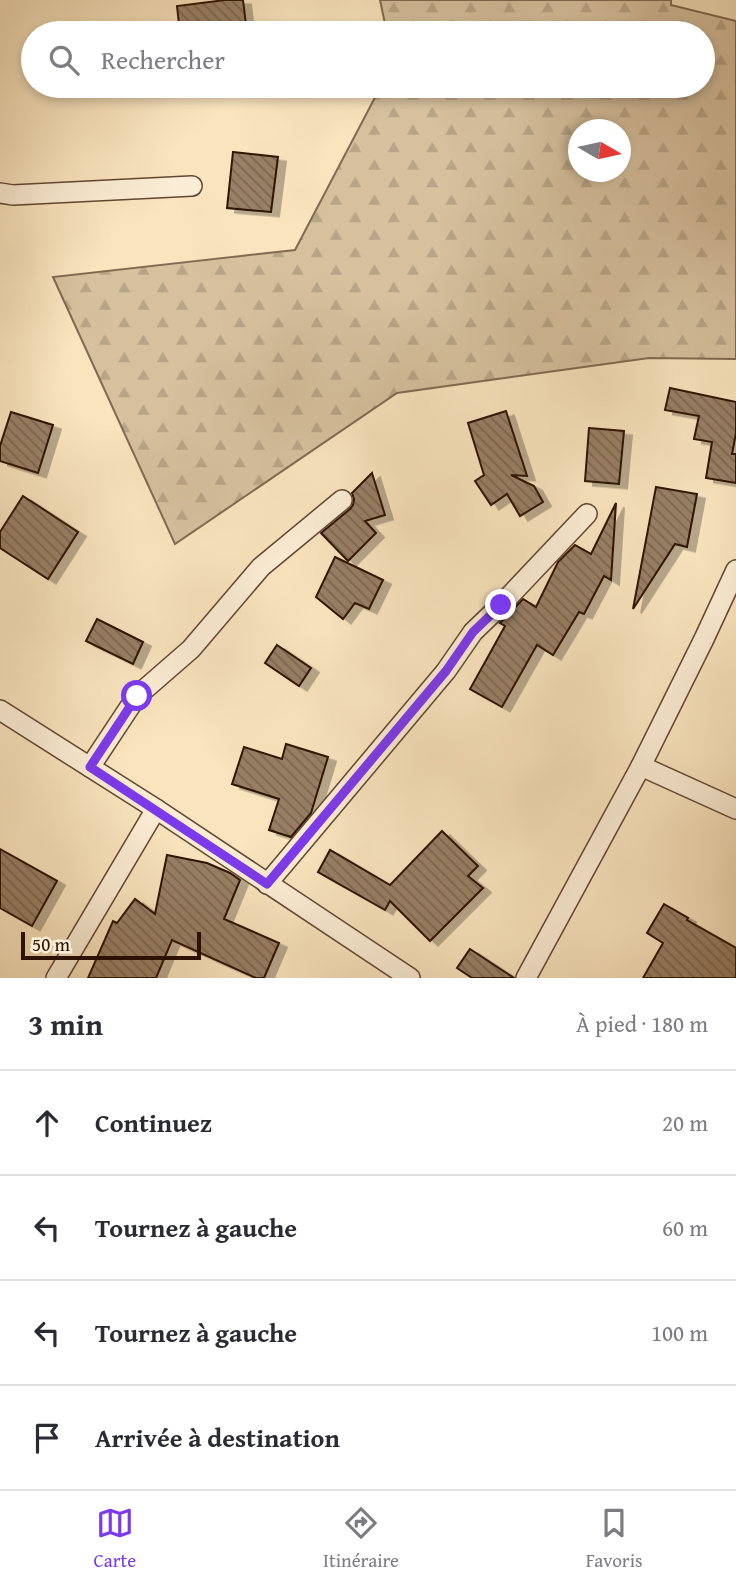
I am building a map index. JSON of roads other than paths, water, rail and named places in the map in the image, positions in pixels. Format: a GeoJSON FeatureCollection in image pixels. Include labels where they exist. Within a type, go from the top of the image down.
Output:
{"type":"FeatureCollection","features":[{"type":"Feature","properties":{"kind":"street"},"geometry":{"type":"LineString","coordinates":[[0,193],[13,195],[192,186]]}},
{"type":"Feature","properties":{"kind":"street"},"geometry":{"type":"LineString","coordinates":[[90,767],[137,696],[191,649],[261,567],[342,500]]}},
{"type":"Feature","properties":{"kind":"street"},"geometry":{"type":"LineString","coordinates":[[267,884],[446,671],[473,632],[587,514]]}},
{"type":"Feature","properties":{"kind":"street"},"geometry":{"type":"LineString","coordinates":[[526,978],[641,766],[736,570]]}},
{"type":"Feature","properties":{"kind":"street"},"geometry":{"type":"LineString","coordinates":[[0,710],[156,809],[410,978]]}},
{"type":"Feature","properties":{"kind":"street"},"geometry":{"type":"LineString","coordinates":[[641,766],[736,809]]}},
{"type":"Feature","properties":{"kind":"street"},"geometry":{"type":"LineString","coordinates":[[56,978],[156,809]]}}]}
